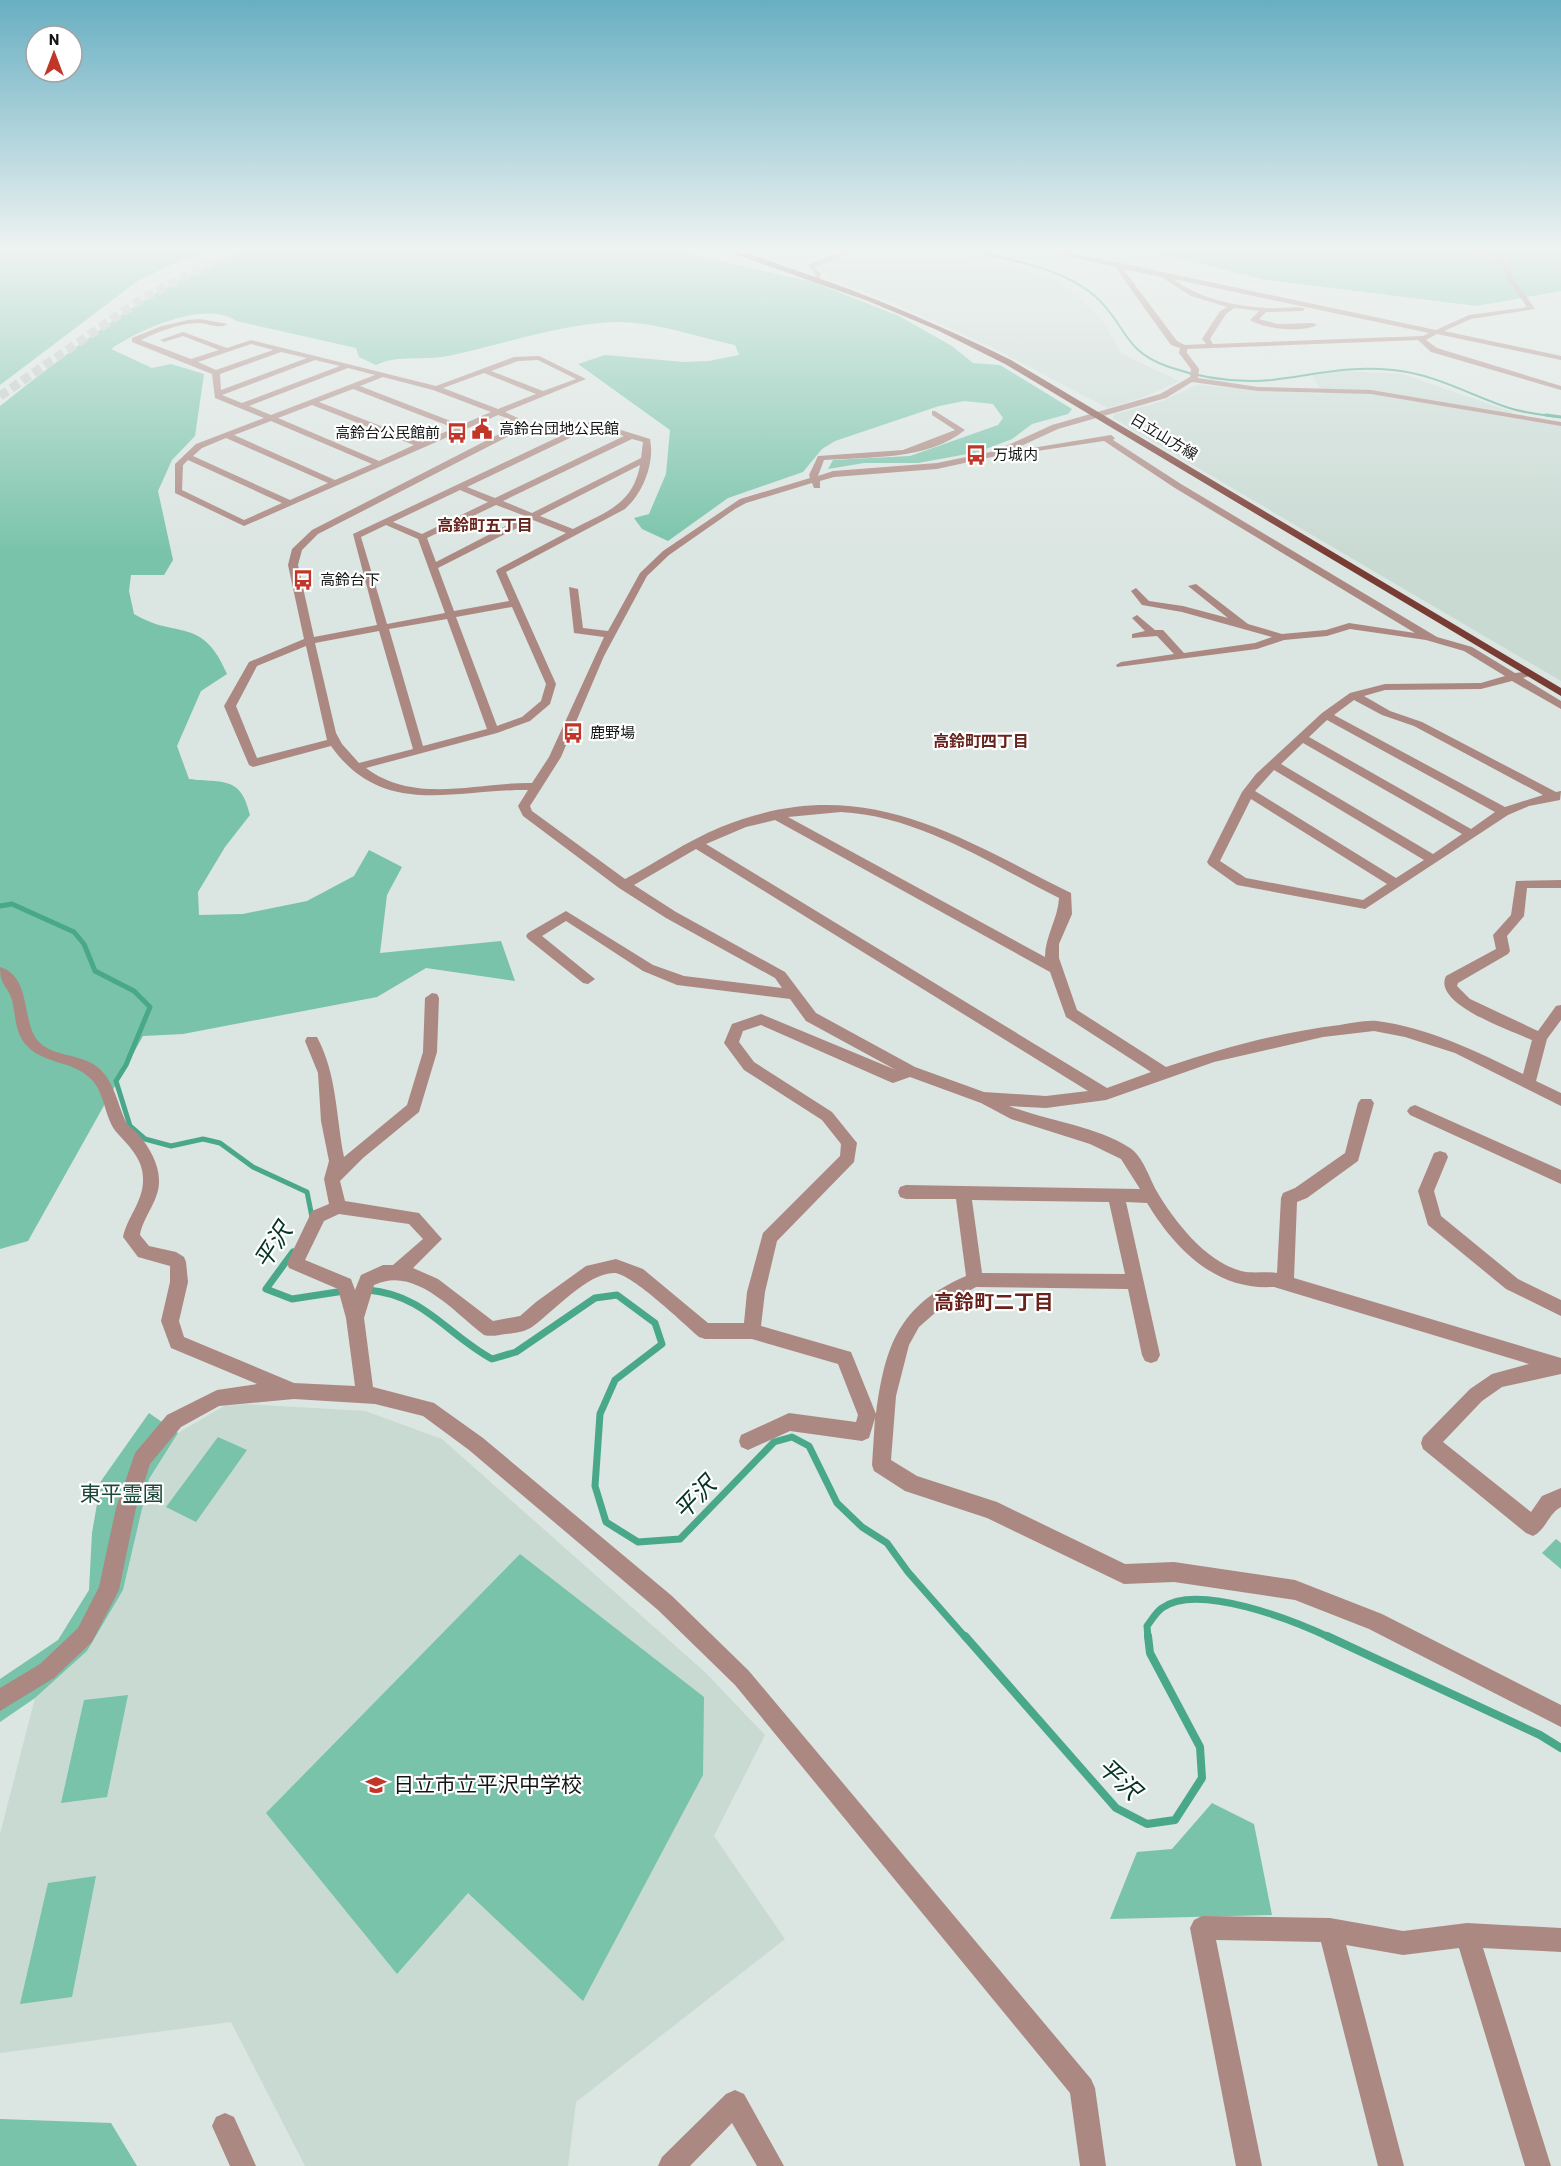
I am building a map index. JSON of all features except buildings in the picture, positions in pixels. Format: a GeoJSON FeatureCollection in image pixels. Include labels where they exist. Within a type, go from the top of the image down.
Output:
{"type":"FeatureCollection","features":[{"type":"Feature","properties":{"kind":"main road","name":"日立山方線"},"geometry":{"type":"LineString","coordinates":[[988,352],[1098,415],[1522,675],[1561,693]]}},
{"type":"Feature","properties":{"kind":"street"},"geometry":{"type":"LineString","coordinates":[[166,352],[216,373],[276,352]]}},
{"type":"Feature","properties":{"kind":"street"},"geometry":{"type":"LineString","coordinates":[[191,362],[220,352]]}},
{"type":"Feature","properties":{"kind":"street"},"geometry":{"type":"LineString","coordinates":[[290,352],[436,388],[500,411],[513,418],[514,427],[504,435],[327,525],[301,544],[294,554],[293,565],[333,742],[357,767],[379,785],[409,793],[442,793],[506,785],[536,787]]}},
{"type":"Feature","properties":{"kind":"street"},"geometry":{"type":"LineString","coordinates":[[1183,352],[1194,376]]}},
{"type":"Feature","properties":{"kind":"street"},"geometry":{"type":"LineString","coordinates":[[1441,352],[1561,388]]}},
{"type":"Feature","properties":{"kind":"street"},"geometry":{"type":"LineString","coordinates":[[1533,352],[1561,358]]}},
{"type":"Feature","properties":{"kind":"street"},"geometry":{"type":"LineString","coordinates":[[382,375],[199,446],[179,464],[178,491],[244,523],[500,411],[582,379],[539,357],[517,359],[436,388]]}},
{"type":"Feature","properties":{"kind":"street"},"geometry":{"type":"LineString","coordinates":[[217,394],[314,358]]}},
{"type":"Feature","properties":{"kind":"street"},"geometry":{"type":"LineString","coordinates":[[242,406],[348,366]]}},
{"type":"Feature","properties":{"kind":"street"},"geometry":{"type":"LineString","coordinates":[[485,371],[543,394]]}},
{"type":"Feature","properties":{"kind":"street"},"geometry":{"type":"LineString","coordinates":[[216,373],[217,394]]}},
{"type":"Feature","properties":{"kind":"street"},"geometry":{"type":"LineString","coordinates":[[1560,1365],[1274,1280],[1257,1283],[1238,1279],[1207,1262],[1179,1233],[1151,1196],[1127,1155],[1092,1138],[1004,1112],[983,1098],[909,1071],[811,1017],[780,975],[671,915],[624,885],[527,813],[524,806],[563,741],[610,634],[633,589],[656,561],[732,507],[756,497],[848,471],[950,465],[1007,451],[1046,430],[1163,396],[1194,376],[1258,389],[1371,392],[1561,424]]}},
{"type":"Feature","properties":{"kind":"street"},"geometry":{"type":"LineString","coordinates":[[352,386],[462,428]]}},
{"type":"Feature","properties":{"kind":"street"},"geometry":{"type":"LineString","coordinates":[[217,394],[380,464]]}},
{"type":"Feature","properties":{"kind":"street"},"geometry":{"type":"LineString","coordinates":[[312,402],[421,446]]}},
{"type":"Feature","properties":{"kind":"street"},"geometry":{"type":"LineString","coordinates":[[815,480],[813,475],[816,467],[821,458],[825,456],[904,452],[935,442],[961,430],[935,414]]}},
{"type":"Feature","properties":{"kind":"street"},"geometry":{"type":"LineString","coordinates":[[357,767],[419,751],[493,731],[526,719],[546,702],[551,693],[549,678],[501,571],[574,533],[634,498],[639,490],[647,441],[595,423],[356,536],[419,751]]}},
{"type":"Feature","properties":{"kind":"street"},"geometry":{"type":"LineString","coordinates":[[1046,430],[1070,445]]}},
{"type":"Feature","properties":{"kind":"street"},"geometry":{"type":"LineString","coordinates":[[226,435],[335,483]]}},
{"type":"Feature","properties":{"kind":"street"},"geometry":{"type":"LineString","coordinates":[[422,537],[631,436]]}},
{"type":"Feature","properties":{"kind":"street"},"geometry":{"type":"LineString","coordinates":[[1030,449],[1109,438],[1178,486],[1432,639]]}},
{"type":"Feature","properties":{"kind":"street"},"geometry":{"type":"LineString","coordinates":[[186,456],[290,503]]}},
{"type":"Feature","properties":{"kind":"street"},"geometry":{"type":"LineString","coordinates":[[433,567],[645,459]]}},
{"type":"Feature","properties":{"kind":"street"},"geometry":{"type":"LineString","coordinates":[[460,487],[574,533]]}},
{"type":"Feature","properties":{"kind":"street"},"geometry":{"type":"LineString","coordinates":[[386,522],[422,537],[493,731]]}},
{"type":"Feature","properties":{"kind":"street"},"geometry":{"type":"LineString","coordinates":[[1193,586],[1244,626]]}},
{"type":"Feature","properties":{"kind":"street"},"geometry":{"type":"LineString","coordinates":[[573,589],[578,631],[610,634]]}},
{"type":"Feature","properties":{"kind":"street"},"geometry":{"type":"LineString","coordinates":[[1136,591],[1146,603],[1183,609],[1282,637]]}},
{"type":"Feature","properties":{"kind":"street"},"geometry":{"type":"LineString","coordinates":[[333,742],[252,763],[230,706],[253,664],[309,640],[516,603]]}},
{"type":"Feature","properties":{"kind":"street"},"geometry":{"type":"LineString","coordinates":[[1137,618],[1152,633]]}},
{"type":"Feature","properties":{"kind":"street"},"geometry":{"type":"LineString","coordinates":[[1121,665],[1257,646],[1282,637],[1327,633],[1349,626],[1432,639],[1468,650],[1522,675],[1561,706]]}},
{"type":"Feature","properties":{"kind":"street"},"geometry":{"type":"LineString","coordinates":[[1136,636],[1159,632],[1181,656]]}},
{"type":"Feature","properties":{"kind":"street"},"geometry":{"type":"LineString","coordinates":[[1522,675],[1469,687],[1385,687],[1354,694],[1326,715],[1273,764],[1248,792],[1213,862],[1242,882],[1365,905],[1504,812],[1525,803],[1558,796]]}},
{"type":"Feature","properties":{"kind":"street"},"geometry":{"type":"LineString","coordinates":[[1354,694],[1386,713],[1418,724],[1558,796]]}},
{"type":"Feature","properties":{"kind":"street"},"geometry":{"type":"LineString","coordinates":[[1326,715],[1504,812]]}},
{"type":"Feature","properties":{"kind":"street"},"geometry":{"type":"LineString","coordinates":[[1303,738],[1471,834]]}},
{"type":"Feature","properties":{"kind":"street"},"geometry":{"type":"LineString","coordinates":[[1273,764],[1432,860]]}},
{"type":"Feature","properties":{"kind":"street"},"geometry":{"type":"LineString","coordinates":[[1248,792],[1397,884]]}},
{"type":"Feature","properties":{"kind":"street"},"geometry":{"type":"LineString","coordinates":[[624,885],[698,845],[741,825],[777,816],[832,808],[856,809],[902,819],[1066,896],[1065,914],[1052,945],[1052,958],[1071,1013],[1164,1074]]}},
{"type":"Feature","properties":{"kind":"street"},"geometry":{"type":"LineString","coordinates":[[777,816],[1056,969]]}},
{"type":"Feature","properties":{"kind":"street"},"geometry":{"type":"LineString","coordinates":[[698,845],[1106,1094]]}},
{"type":"Feature","properties":{"kind":"street"},"geometry":{"type":"LineString","coordinates":[[1549,1034],[1465,1003],[1450,987],[1451,980],[1503,951],[1500,935],[1517,916],[1521,884],[1561,884]]}},
{"type":"Feature","properties":{"kind":"street"},"geometry":{"type":"LineString","coordinates":[[588,979],[534,936],[566,915],[648,968],[682,981],[794,994]]}},
{"type":"Feature","properties":{"kind":"street"},"geometry":{"type":"LineString","coordinates":[[0,972],[14,985],[22,1004],[24,1029],[35,1047],[87,1067],[102,1079],[122,1128],[132,1138],[149,1165],[151,1185],[145,1203],[134,1220],[131,1237],[144,1252],[170,1257],[177,1262],[178,1282],[170,1320],[177,1342],[294,1391]]}},
{"type":"Feature","properties":{"kind":"street"},"geometry":{"type":"LineString","coordinates":[[332,1179],[357,1154],[414,1108],[430,1052],[432,999]]}},
{"type":"Feature","properties":{"kind":"street"},"geometry":{"type":"LineString","coordinates":[[1528,1083],[1561,1010]]}},
{"type":"Feature","properties":{"kind":"street"},"geometry":{"type":"LineString","coordinates":[[752,1331],[756,1292],[769,1238],[848,1158],[849,1143],[827,1116],[749,1066],[731,1043],[737,1028],[761,1019],[893,1077],[909,1071]]}},
{"type":"Feature","properties":{"kind":"street"},"geometry":{"type":"LineString","coordinates":[[983,1098],[1046,1102],[1106,1094],[1223,1055],[1323,1032],[1374,1026],[1405,1032],[1460,1049],[1561,1100]]}},
{"type":"Feature","properties":{"kind":"street"},"geometry":{"type":"LineString","coordinates":[[312,1041],[325,1073],[329,1121],[337,1161],[332,1179],[338,1207]]}},
{"type":"Feature","properties":{"kind":"street"},"geometry":{"type":"LineString","coordinates":[[1285,1283],[1289,1198],[1301,1193],[1353,1157],[1366,1103]]}},
{"type":"Feature","properties":{"kind":"street"},"geometry":{"type":"LineString","coordinates":[[1414,1111],[1561,1177]]}},
{"type":"Feature","properties":{"kind":"street"},"geometry":{"type":"LineString","coordinates":[[1440,1157],[1426,1191],[1434,1220],[1512,1284],[1561,1308]]}},
{"type":"Feature","properties":{"kind":"street"},"geometry":{"type":"LineString","coordinates":[[906,1192],[1151,1196]]}},
{"type":"Feature","properties":{"kind":"street"},"geometry":{"type":"LineString","coordinates":[[963,1192],[975,1280]]}},
{"type":"Feature","properties":{"kind":"street"},"geometry":{"type":"LineString","coordinates":[[1116,1195],[1151,1355]]}},
{"type":"Feature","properties":{"kind":"street"},"geometry":{"type":"LineString","coordinates":[[352,1293],[295,1263],[318,1216],[338,1207],[413,1218],[434,1239],[398,1271]]}},
{"type":"Feature","properties":{"kind":"street"},"geometry":{"type":"LineString","coordinates":[[352,1293],[367,1280],[385,1271],[418,1275],[490,1329],[525,1323],[542,1307],[592,1271],[616,1266],[637,1274],[705,1331],[752,1331],[845,1359],[867,1415],[862,1432],[789,1422],[748,1441]]}},
{"type":"Feature","properties":{"kind":"street"},"geometry":{"type":"LineString","coordinates":[[1135,1282],[975,1280],[948,1291],[909,1327],[886,1392],[880,1465],[912,1484],[990,1509],[1124,1574],[1174,1572],[1295,1590],[1375,1621],[1561,1716]]}},
{"type":"Feature","properties":{"kind":"street"},"geometry":{"type":"LineString","coordinates":[[352,1293],[365,1397]]}},
{"type":"Feature","properties":{"kind":"street"},"geometry":{"type":"LineString","coordinates":[[1560,1365],[1498,1380],[1476,1395],[1430,1443],[1533,1526],[1549,1503],[1561,1497]]}},
{"type":"Feature","properties":{"kind":"street"},"geometry":{"type":"LineString","coordinates":[[0,1700],[47,1671],[85,1635],[110,1590],[126,1508],[142,1459],[174,1421],[217,1398],[294,1391],[375,1396],[428,1409],[476,1444],[665,1603],[742,1678],[1082,2088],[1092,2166]]}},
{"type":"Feature","properties":{"kind":"street"},"geometry":{"type":"LineString","coordinates":[[1249,2166],[1202,1928],[1330,1930],[1403,1943],[1467,1935],[1561,1940]]}},
{"type":"Feature","properties":{"kind":"street"},"geometry":{"type":"LineString","coordinates":[[1330,1930],[1391,2166]]}},
{"type":"Feature","properties":{"kind":"street"},"geometry":{"type":"LineString","coordinates":[[1467,1935],[1538,2166]]}},
{"type":"Feature","properties":{"kind":"street"},"geometry":{"type":"LineString","coordinates":[[671,2166],[735,2103],[771,2166]]}},
{"type":"Feature","properties":{"kind":"street"},"geometry":{"type":"LineString","coordinates":[[225,2126],[243,2166]]}},
{"type":"Feature","properties":{"kind":"shaded area"},"geometry":{"type":"Polygon","coordinates":[[[1001,352],[1121,352],[1179,381],[1141,398],[1108,408],[1001,352]]]}},
{"type":"Feature","properties":{"kind":"shaded area"},"geometry":{"type":"Polygon","coordinates":[[[1342,371],[1402,374],[1512,412],[1512,416],[1561,426],[1561,681],[1113,418],[1115,414],[1160,402],[1197,385],[1323,394],[1313,376],[1342,371]]]}},
{"type":"Feature","properties":{"kind":"shaded area","name":"日立市立平沢中学校"},"geometry":{"type":"Polygon","coordinates":[[[246,1404],[365,1411],[442,1439],[706,1673],[765,1735],[714,1836],[785,1939],[576,2102],[568,2166],[305,2166],[231,2022],[0,2053],[0,1834],[35,1698],[87,1651],[123,1590],[149,1479],[178,1433],[224,1406],[246,1404]]]}},
{"type":"Feature","properties":{"kind":"green space"},"geometry":{"type":"Polygon","coordinates":[[[0,352],[44,352],[0,385],[0,352]]]}},
{"type":"Feature","properties":{"kind":"green space"},"geometry":{"type":"Polygon","coordinates":[[[70,352],[118,352],[152,368],[171,364],[204,374],[195,436],[172,460],[158,491],[173,560],[164,575],[131,575],[129,591],[134,614],[149,622],[198,636],[208,643],[218,656],[227,674],[201,691],[177,746],[189,779],[221,782],[236,788],[242,793],[250,815],[225,847],[198,892],[199,915],[243,914],[307,901],[354,876],[369,850],[402,867],[387,895],[380,953],[501,941],[515,981],[426,968],[377,997],[183,1034],[143,1036],[28,1241],[0,1249],[0,406],[70,352]]]}},
{"type":"Feature","properties":{"kind":"green space"},"geometry":{"type":"Polygon","coordinates":[[[357,352],[464,352],[448,356],[393,360],[376,365],[359,357],[357,352]]]}},
{"type":"Feature","properties":{"kind":"green space"},"geometry":{"type":"Polygon","coordinates":[[[738,352],[960,352],[973,363],[1000,365],[1072,409],[1068,414],[1032,424],[1012,439],[978,452],[918,463],[864,463],[828,469],[833,460],[910,456],[998,425],[1003,418],[993,404],[964,401],[939,406],[835,441],[822,449],[803,472],[728,498],[668,541],[642,529],[634,518],[649,514],[666,474],[670,430],[578,364],[605,355],[684,362],[709,361],[739,355],[738,352]]]}},
{"type":"Feature","properties":{"kind":"green space","name":"東平霊園"},"geometry":{"type":"Polygon","coordinates":[[[149,1413],[178,1433],[149,1479],[123,1590],[87,1651],[35,1698],[0,1722],[0,1679],[58,1640],[89,1590],[92,1533],[101,1481],[149,1413]]]}},
{"type":"Feature","properties":{"kind":"green space"},"geometry":{"type":"Polygon","coordinates":[[[218,1437],[247,1450],[196,1522],[166,1507],[218,1437]]]}},
{"type":"Feature","properties":{"kind":"green space"},"geometry":{"type":"Polygon","coordinates":[[[1556,1539],[1561,1543],[1561,1569],[1542,1553],[1556,1539]]]}},
{"type":"Feature","properties":{"kind":"green space"},"geometry":{"type":"Polygon","coordinates":[[[520,1554],[704,1697],[703,1775],[583,2001],[468,1893],[397,1974],[266,1813],[520,1554]]]}},
{"type":"Feature","properties":{"kind":"green space"},"geometry":{"type":"Polygon","coordinates":[[[128,1695],[107,1797],[61,1803],[84,1700],[128,1695]]]}},
{"type":"Feature","properties":{"kind":"green space"},"geometry":{"type":"Polygon","coordinates":[[[1212,1803],[1254,1824],[1272,1915],[1110,1919],[1137,1852],[1172,1849],[1212,1803]]]}},
{"type":"Feature","properties":{"kind":"green space"},"geometry":{"type":"Polygon","coordinates":[[[96,1876],[72,1997],[20,2004],[48,1883],[96,1876]]]}},
{"type":"Feature","properties":{"kind":"green space"},"geometry":{"type":"Polygon","coordinates":[[[0,2119],[111,2123],[137,2166],[0,2166],[0,2119]]]}},
{"type":"Feature","properties":{"kind":"waterway"},"geometry":{"type":"LineString","coordinates":[[1141,352],[1154,361],[1181,371],[1207,377],[1246,381],[1362,369],[1408,372],[1438,380],[1515,410],[1558,417]]}},
{"type":"Feature","properties":{"kind":"waterway"},"geometry":{"type":"LineString","coordinates":[[1546,415],[1561,417]]}},
{"type":"Feature","properties":{"kind":"waterway","name":"平沢"},"geometry":{"type":"LineString","coordinates":[[0,906],[12,904],[74,932],[84,944],[95,971],[134,991],[150,1007],[126,1065],[116,1081],[130,1126],[145,1139],[171,1146],[203,1139],[220,1143],[253,1167],[307,1192],[312,1217]]}},
{"type":"Feature","properties":{"kind":"waterway","name":"平沢"},"geometry":{"type":"LineString","coordinates":[[293,1252],[266,1289],[292,1299],[344,1291]]}},
{"type":"Feature","properties":{"kind":"waterway","name":"平沢"},"geometry":{"type":"LineString","coordinates":[[368,1290],[388,1293],[420,1307],[492,1359],[516,1352],[595,1298],[617,1295],[655,1323],[662,1344],[615,1380],[600,1414],[595,1486],[606,1522],[638,1542],[680,1539],[774,1442],[792,1437],[809,1446],[837,1503],[862,1527],[887,1543],[908,1572],[966,1638]]}},
{"type":"Feature","properties":{"kind":"waterway","name":"平沢"},"geometry":{"type":"LineString","coordinates":[[1148,1638],[1147,1626],[1162,1608],[1178,1601],[1199,1599],[1271,1614],[1331,1638]]}},
{"type":"Feature","properties":{"kind":"waterway","name":"平沢"},"geometry":{"type":"LineString","coordinates":[[965,1636],[1116,1808],[1147,1824],[1175,1820],[1202,1778],[1200,1747],[1150,1653],[1148,1636]]}},
{"type":"Feature","properties":{"kind":"waterway","name":"平沢"},"geometry":{"type":"LineString","coordinates":[[1327,1636],[1540,1735],[1561,1748]]}},
{"type":"Feature","properties":{"kind":"tunnel"},"geometry":{"type":"LineString","coordinates":[[0,396],[64,352]]}},
{"type":"Feature","properties":{"kind":"place","name":"高鈴台団地公民館"},"geometry":{"type":"Point","coordinates":[482,429]}},
{"type":"Feature","properties":{"kind":"place","name":"高鈴台公民館前"},"geometry":{"type":"Point","coordinates":[457,433]}},
{"type":"Feature","properties":{"kind":"place","name":"万城内"},"geometry":{"type":"Point","coordinates":[976,455]}},
{"type":"Feature","properties":{"kind":"place","name":"高鈴台下"},"geometry":{"type":"Point","coordinates":[303,580]}},
{"type":"Feature","properties":{"kind":"place","name":"鹿野場"},"geometry":{"type":"Point","coordinates":[573,733]}},
{"type":"Feature","properties":{"kind":"place","name":"日立市立平沢中学校"},"geometry":{"type":"Point","coordinates":[376,1785]}},
{"type":"Feature","properties":{"kind":"district","name":"高鈴町五丁目"},"geometry":{"type":"Point","coordinates":[485,525]}},
{"type":"Feature","properties":{"kind":"district","name":"高鈴町四丁目"},"geometry":{"type":"Point","coordinates":[981,741]}},
{"type":"Feature","properties":{"kind":"district","name":"高鈴町二丁目"},"geometry":{"type":"Point","coordinates":[994,1302]}}]}
